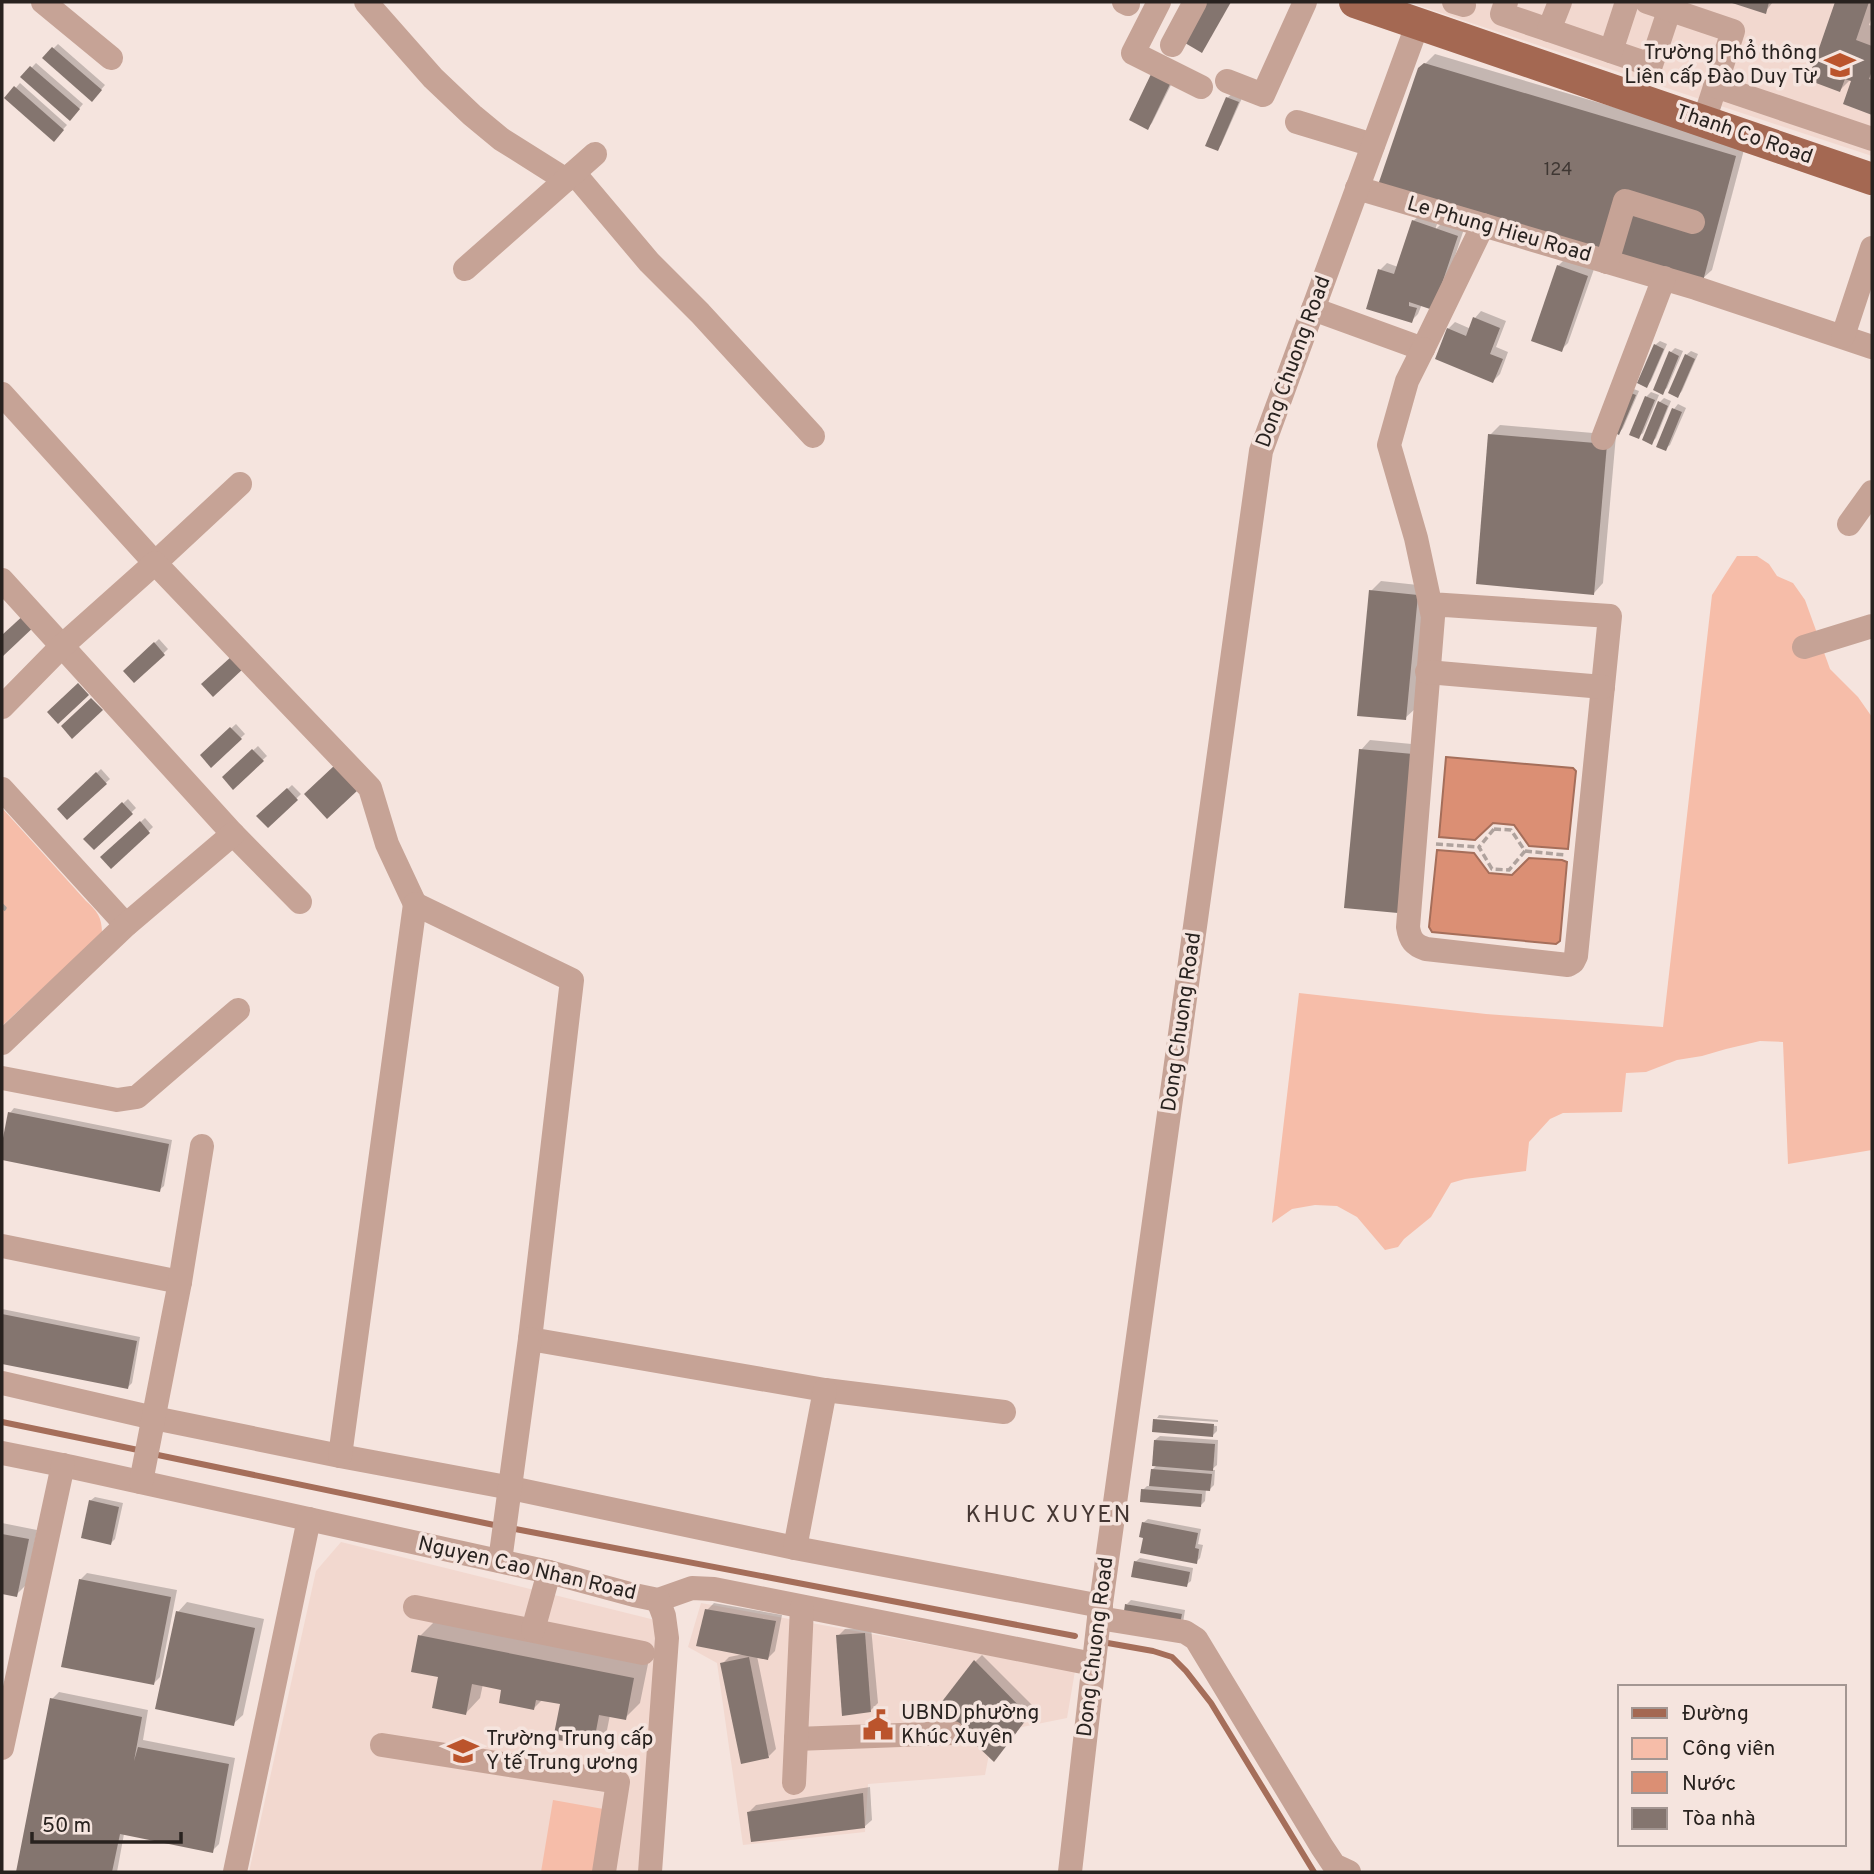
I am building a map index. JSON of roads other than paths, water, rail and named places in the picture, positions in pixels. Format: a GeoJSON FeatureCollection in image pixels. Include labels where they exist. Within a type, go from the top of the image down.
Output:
{"type":"FeatureCollection","features":[{"type":"Feature","properties":{"kind":"main road"},"geometry":{"type":"LineString","coordinates":[[1355,2],[1418,23]]}},
{"type":"Feature","properties":{"kind":"main road","name":"Thanh Co Road"},"geometry":{"type":"LineString","coordinates":[[1418,23],[1872,179]]}},
{"type":"Feature","properties":{"kind":"street"},"geometry":{"type":"LineString","coordinates":[[43,2],[111,58]]}},
{"type":"Feature","properties":{"kind":"street"},"geometry":{"type":"LineString","coordinates":[[366,2],[433,78],[472,115],[501,139],[570,176],[813,436]]}},
{"type":"Feature","properties":{"kind":"street"},"geometry":{"type":"LineString","coordinates":[[1159,2],[1133,53],[1201,87]]}},
{"type":"Feature","properties":{"kind":"street"},"geometry":{"type":"LineString","coordinates":[[1172,45],[1195,2]]}},
{"type":"Feature","properties":{"kind":"street"},"geometry":{"type":"LineString","coordinates":[[1227,81],[1263,95],[1305,2]]}},
{"type":"Feature","properties":{"kind":"street"},"geometry":{"type":"LineString","coordinates":[[1506,2],[1502,14],[1651,65],[1663,4],[1733,32],[1704,121]]}},
{"type":"Feature","properties":{"kind":"street"},"geometry":{"type":"LineString","coordinates":[[1549,30],[1560,2]]}},
{"type":"Feature","properties":{"kind":"street"},"geometry":{"type":"LineString","coordinates":[[1611,51],[1627,2]]}},
{"type":"Feature","properties":{"kind":"street"},"geometry":{"type":"LineString","coordinates":[[1357,188],[1418,23]]}},
{"type":"Feature","properties":{"kind":"street"},"geometry":{"type":"LineString","coordinates":[[1715,86],[1872,139]]}},
{"type":"Feature","properties":{"kind":"street"},"geometry":{"type":"LineString","coordinates":[[1297,122],[1373,145]]}},
{"type":"Feature","properties":{"kind":"street"},"geometry":{"type":"LineString","coordinates":[[465,269],[595,154]]}},
{"type":"Feature","properties":{"kind":"street","name":"Le Phung Hieu Road"},"geometry":{"type":"LineString","coordinates":[[1357,188],[1664,278],[1872,347]]}},
{"type":"Feature","properties":{"kind":"street","name":"Dong Chuong Road"},"geometry":{"type":"LineString","coordinates":[[1070,1872],[1097,1633],[1261,451],[1357,188]]}},
{"type":"Feature","properties":{"kind":"street"},"geometry":{"type":"LineString","coordinates":[[1607,262],[1625,201],[1693,222]]}},
{"type":"Feature","properties":{"kind":"street"},"geometry":{"type":"LineString","coordinates":[[1430,604],[1610,616],[1576,956],[1573,962],[1567,965],[1426,949],[1412,942],[1408,927],[1433,617],[1430,604],[1416,538],[1389,445],[1407,381],[1483,225]]}},
{"type":"Feature","properties":{"kind":"street"},"geometry":{"type":"LineString","coordinates":[[1843,336],[1872,248]]}},
{"type":"Feature","properties":{"kind":"street"},"geometry":{"type":"LineString","coordinates":[[1603,438],[1664,278]]}},
{"type":"Feature","properties":{"kind":"street"},"geometry":{"type":"LineString","coordinates":[[1313,309],[1423,349]]}},
{"type":"Feature","properties":{"kind":"street"},"geometry":{"type":"LineString","coordinates":[[2,394],[155,563],[370,788],[387,844],[415,904],[340,1456]]}},
{"type":"Feature","properties":{"kind":"street"},"geometry":{"type":"LineString","coordinates":[[2,707],[62,646],[240,484]]}},
{"type":"Feature","properties":{"kind":"street"},"geometry":{"type":"LineString","coordinates":[[1849,524],[1872,492]]}},
{"type":"Feature","properties":{"kind":"street"},"geometry":{"type":"LineString","coordinates":[[2,580],[233,834],[300,902]]}},
{"type":"Feature","properties":{"kind":"street"},"geometry":{"type":"LineString","coordinates":[[1804,647],[1872,626]]}},
{"type":"Feature","properties":{"kind":"street"},"geometry":{"type":"LineString","coordinates":[[1427,672],[1603,687]]}},
{"type":"Feature","properties":{"kind":"street"},"geometry":{"type":"LineString","coordinates":[[2,789],[126,925]]}},
{"type":"Feature","properties":{"kind":"street"},"geometry":{"type":"LineString","coordinates":[[2,1043],[126,925],[233,834]]}},
{"type":"Feature","properties":{"kind":"street"},"geometry":{"type":"LineString","coordinates":[[415,904],[572,980],[530,1339],[501,1554]]}},
{"type":"Feature","properties":{"kind":"street"},"geometry":{"type":"LineString","coordinates":[[2,1078],[117,1100],[137,1097],[239,1010]]}},
{"type":"Feature","properties":{"kind":"street"},"geometry":{"type":"LineString","coordinates":[[143,1475],[180,1282],[202,1146]]}},
{"type":"Feature","properties":{"kind":"street"},"geometry":{"type":"LineString","coordinates":[[2,1246],[180,1282]]}},
{"type":"Feature","properties":{"kind":"street"},"geometry":{"type":"LineString","coordinates":[[530,1339],[825,1390],[1004,1412]]}},
{"type":"Feature","properties":{"kind":"street"},"geometry":{"type":"LineString","coordinates":[[2,1383],[153,1422],[340,1456],[509,1496],[795,1548],[1097,1633],[1185,1632],[1196,1639],[1334,1865],[1349,1872]]}},
{"type":"Feature","properties":{"kind":"street"},"geometry":{"type":"LineString","coordinates":[[795,1548],[825,1390]]}},
{"type":"Feature","properties":{"kind":"street","name":"Nguyen Cao Nhan Road"},"geometry":{"type":"LineString","coordinates":[[2,1453],[63,1465],[143,1475],[309,1520],[501,1554],[548,1572],[658,1600],[699,1587],[802,1607],[1097,1633]]}},
{"type":"Feature","properties":{"kind":"street"},"geometry":{"type":"LineString","coordinates":[[2,1748],[63,1465]]}},
{"type":"Feature","properties":{"kind":"street"},"geometry":{"type":"LineString","coordinates":[[235,1872],[309,1520]]}},
{"type":"Feature","properties":{"kind":"street"},"geometry":{"type":"LineString","coordinates":[[533,1630],[548,1572]]}},
{"type":"Feature","properties":{"kind":"street"},"geometry":{"type":"LineString","coordinates":[[650,1872],[667,1638],[664,1616],[658,1600]]}},
{"type":"Feature","properties":{"kind":"street"},"geometry":{"type":"LineString","coordinates":[[415,1607],[643,1653]]}},
{"type":"Feature","properties":{"kind":"street"},"geometry":{"type":"LineString","coordinates":[[794,1783],[802,1607]]}},
{"type":"Feature","properties":{"kind":"street"},"geometry":{"type":"LineString","coordinates":[[796,1739],[954,1733]]}},
{"type":"Feature","properties":{"kind":"street"},"geometry":{"type":"LineString","coordinates":[[382,1745],[618,1782],[604,1872]]}},
{"type":"Feature","properties":{"kind":"water"},"geometry":{"type":"Polygon","coordinates":[[[1446,757],[1573,768],[1576,771],[1568,849],[1529,846],[1514,825],[1493,823],[1475,840],[1439,837],[1446,757]]]}},
{"type":"Feature","properties":{"kind":"water"},"geometry":{"type":"Polygon","coordinates":[[[1437,850],[1474,853],[1489,873],[1512,875],[1529,858],[1567,862],[1560,941],[1556,944],[1432,932],[1429,927],[1437,850]]]}},
{"type":"Feature","properties":{"kind":"waterway"},"geometry":{"type":"LineString","coordinates":[[2,1422],[143,1451]]}},
{"type":"Feature","properties":{"kind":"waterway"},"geometry":{"type":"LineString","coordinates":[[153,1454],[499,1526]]}},
{"type":"Feature","properties":{"kind":"waterway"},"geometry":{"type":"LineString","coordinates":[[510,1528],[1075,1636]]}},
{"type":"Feature","properties":{"kind":"waterway"},"geometry":{"type":"LineString","coordinates":[[1102,1642],[1172,1657],[1186,1671],[1211,1703],[1314,1872]]}},
{"type":"Feature","properties":{"kind":"place","name":"Trường Phổ thông Liên cấp Đào Duy Từ"},"geometry":{"type":"Point","coordinates":[1840,65]}},
{"type":"Feature","properties":{"kind":"place","name":"UBND phường Khúc Xuyên"},"geometry":{"type":"Point","coordinates":[878,1725]}},
{"type":"Feature","properties":{"kind":"place","name":"Trường Trung cấp Y tế Trung ương"},"geometry":{"type":"Point","coordinates":[463,1751]}},
{"type":"Feature","properties":{"kind":"district","name":"KHUC XUYEN"},"geometry":{"type":"Point","coordinates":[1049,1516]}}]}
